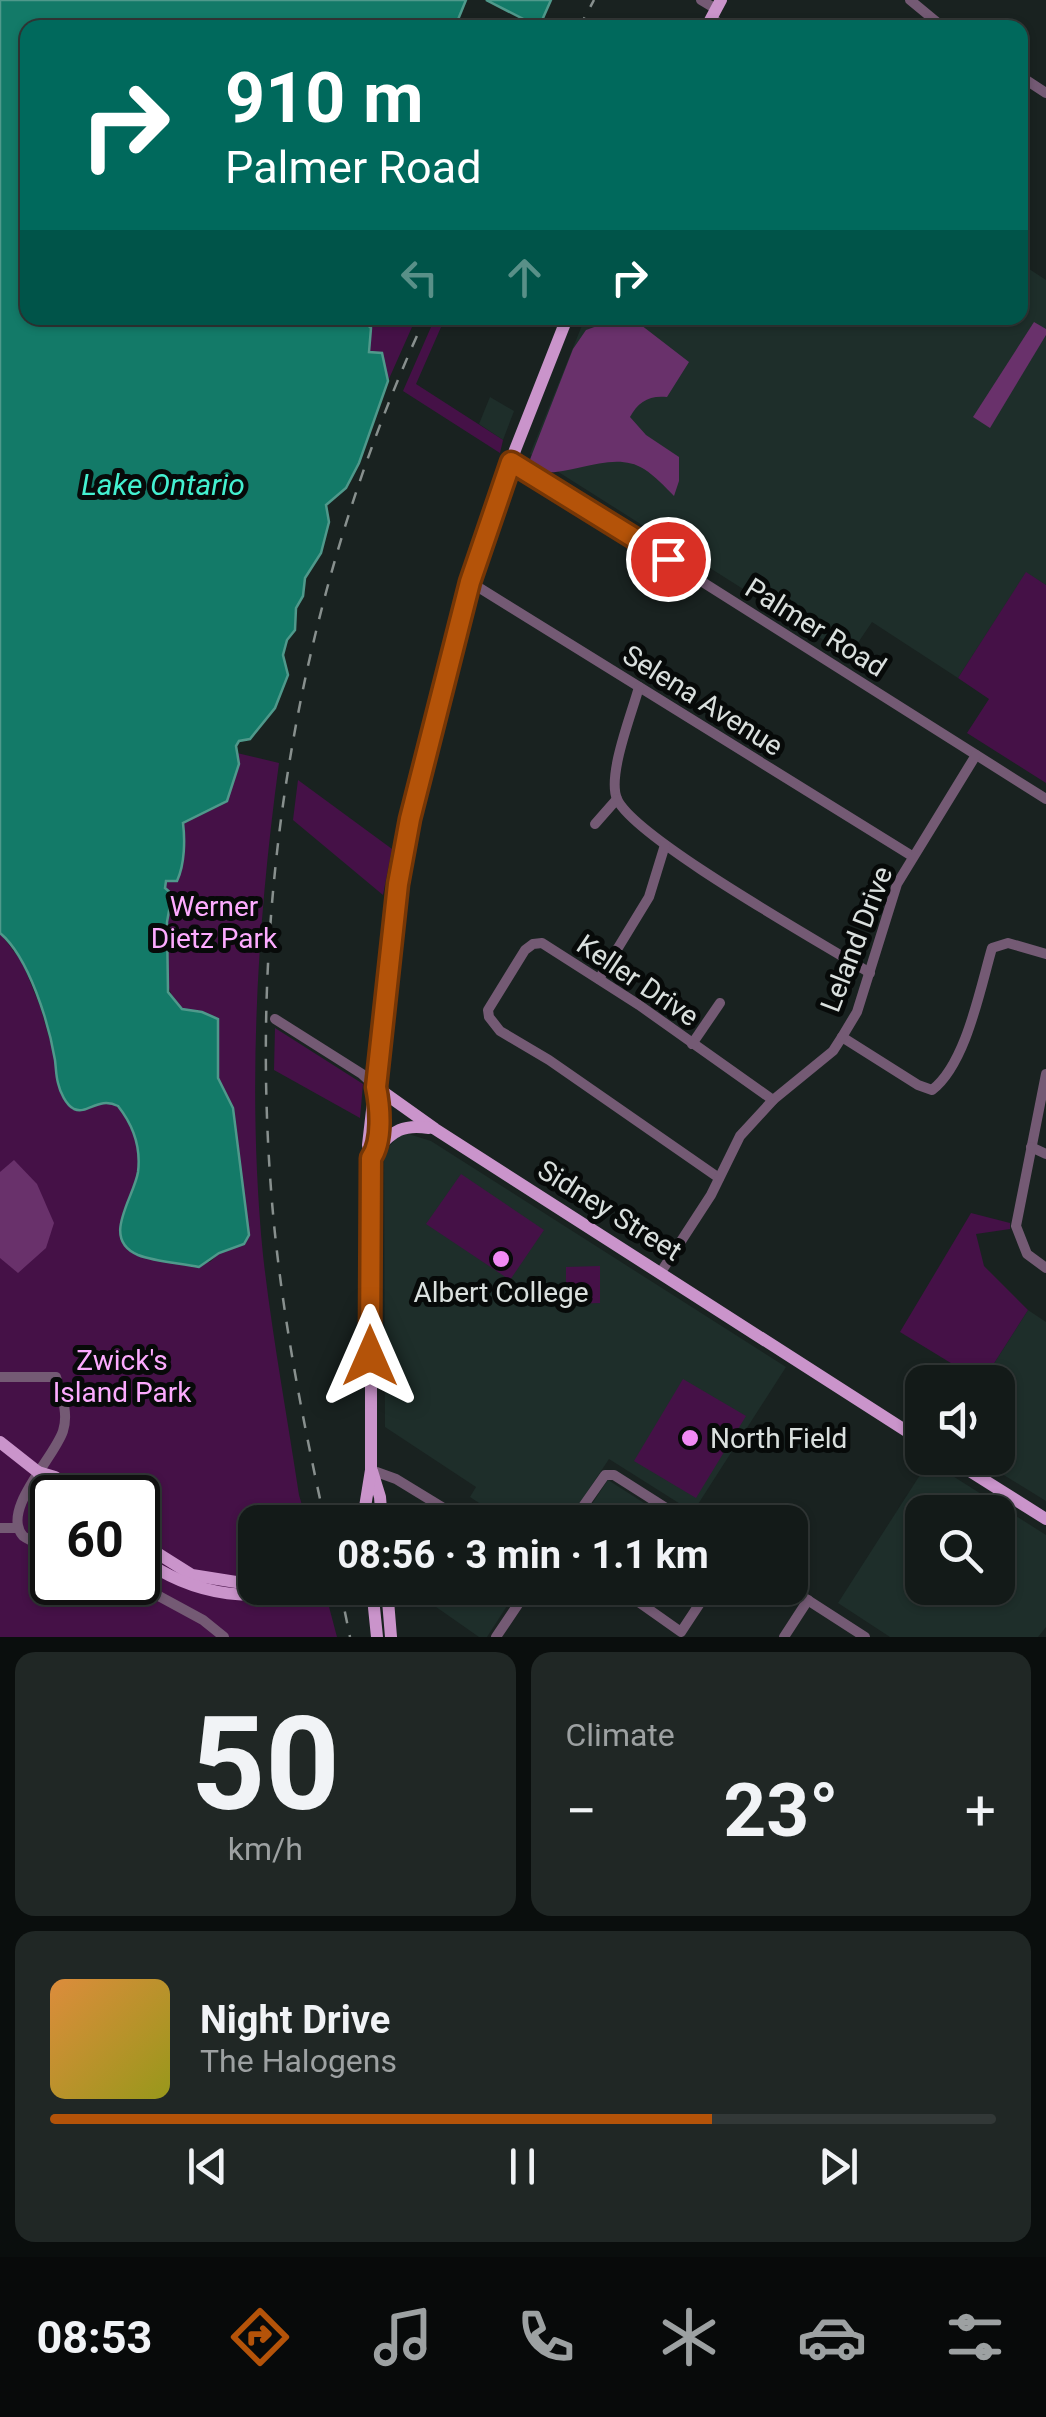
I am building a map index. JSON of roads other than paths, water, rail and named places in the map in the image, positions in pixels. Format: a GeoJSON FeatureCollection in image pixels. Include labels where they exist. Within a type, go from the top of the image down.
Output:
{"type":"FeatureCollection","features":[{"type":"Feature","properties":{"kind":"main road"},"geometry":{"type":"LineString","coordinates":[[366,1505],[371,1470],[374,1154],[380,1103],[376,1087],[398,884],[410,819],[470,582],[564,325]]}},
{"type":"Feature","properties":{"kind":"main road","name":"Sidney Street"},"geometry":{"type":"LineString","coordinates":[[376,1087],[435,1129],[905,1429]]}},
{"type":"Feature","properties":{"kind":"main road"},"geometry":{"type":"LineString","coordinates":[[374,1154],[394,1131],[404,1127],[435,1129]]}},
{"type":"Feature","properties":{"kind":"main road"},"geometry":{"type":"LineString","coordinates":[[0,1442],[38,1472],[48,1475]]}},
{"type":"Feature","properties":{"kind":"main road"},"geometry":{"type":"LineString","coordinates":[[371,1470],[381,1505]]}},
{"type":"Feature","properties":{"kind":"main road"},"geometry":{"type":"LineString","coordinates":[[976,1475],[1046,1519]]}},
{"type":"Feature","properties":{"kind":"main road"},"geometry":{"type":"LineString","coordinates":[[160,1555],[192,1575],[238,1582]]}},
{"type":"Feature","properties":{"kind":"main road"},"geometry":{"type":"LineString","coordinates":[[160,1569],[177,1579],[238,1595]]}},
{"type":"Feature","properties":{"kind":"main road"},"geometry":{"type":"LineString","coordinates":[[374,1605],[377,1637]]}},
{"type":"Feature","properties":{"kind":"main road"},"geometry":{"type":"LineString","coordinates":[[388,1605],[391,1637]]}},
{"type":"Feature","properties":{"kind":"street"},"geometry":{"type":"LineString","coordinates":[[702,0],[714,14]]}},
{"type":"Feature","properties":{"kind":"street"},"geometry":{"type":"LineString","coordinates":[[910,0],[934,20]]}},
{"type":"Feature","properties":{"kind":"street","name":"Palmer Road"},"geometry":{"type":"LineString","coordinates":[[511,462],[1046,799]]}},
{"type":"Feature","properties":{"kind":"street","name":"Selena Avenue"},"geometry":{"type":"LineString","coordinates":[[470,582],[912,856]]}},
{"type":"Feature","properties":{"kind":"street"},"geometry":{"type":"LineString","coordinates":[[639,687],[615,780],[617,799],[631,817],[665,846],[870,973]]}},
{"type":"Feature","properties":{"kind":"street","name":"Leland Drive"},"geometry":{"type":"LineString","coordinates":[[661,1272],[740,1136],[773,1100],[833,1051],[842,1037],[856,1012],[897,884],[976,755]]}},
{"type":"Feature","properties":{"kind":"street"},"geometry":{"type":"LineString","coordinates":[[595,824],[617,799]]}},
{"type":"Feature","properties":{"kind":"street"},"geometry":{"type":"LineString","coordinates":[[599,979],[649,896],[665,846]]}},
{"type":"Feature","properties":{"kind":"street"},"geometry":{"type":"LineString","coordinates":[[842,1037],[932,1090],[944,1078],[972,1020],[992,948],[1008,943],[1046,954]]}},
{"type":"Feature","properties":{"kind":"street","name":"Keller Drive"},"geometry":{"type":"LineString","coordinates":[[719,1178],[500,1030],[488,1010],[525,950],[542,944],[773,1100]]}},
{"type":"Feature","properties":{"kind":"street"},"geometry":{"type":"LineString","coordinates":[[692,1044],[720,1003]]}},
{"type":"Feature","properties":{"kind":"street","name":"Sidney Street"},"geometry":{"type":"LineString","coordinates":[[274,1019],[362,1074],[376,1087]]}},
{"type":"Feature","properties":{"kind":"street"},"geometry":{"type":"LineString","coordinates":[[1046,1074],[1016,1226],[1028,1254],[1046,1268]]}},
{"type":"Feature","properties":{"kind":"street"},"geometry":{"type":"LineString","coordinates":[[1030,1147],[1046,1154]]}},
{"type":"Feature","properties":{"kind":"street"},"geometry":{"type":"LineString","coordinates":[[0,1376],[56,1377],[66,1411],[65,1428],[56,1450],[17,1504],[17,1528],[30,1539]]}},
{"type":"Feature","properties":{"kind":"street"},"geometry":{"type":"LineString","coordinates":[[371,1470],[396,1479],[439,1505]]}},
{"type":"Feature","properties":{"kind":"street"},"geometry":{"type":"LineString","coordinates":[[584,1505],[605,1475],[614,1475],[658,1505]]}},
{"type":"Feature","properties":{"kind":"street"},"geometry":{"type":"LineString","coordinates":[[0,1528],[17,1528]]}},
{"type":"Feature","properties":{"kind":"street"},"geometry":{"type":"LineString","coordinates":[[160,1597],[203,1620],[224,1637]]}},
{"type":"Feature","properties":{"kind":"street"},"geometry":{"type":"LineString","coordinates":[[808,1600],[865,1637]]}},
{"type":"Feature","properties":{"kind":"street"},"geometry":{"type":"LineString","coordinates":[[496,1637],[518,1605]]}},
{"type":"Feature","properties":{"kind":"street"},"geometry":{"type":"LineString","coordinates":[[643,1605],[681,1632],[699,1605]]}},
{"type":"Feature","properties":{"kind":"street"},"geometry":{"type":"LineString","coordinates":[[784,1637],[805,1605]]}},
{"type":"Feature","properties":{"kind":"water","name":"Lake Ontario"},"geometry":{"type":"Polygon","coordinates":[[[0,0],[466,0],[458,20],[20,20],[20,325],[368,325],[371,328],[369,352],[382,353],[388,381],[359,463],[346,488],[326,505],[329,522],[321,553],[305,578],[303,596],[296,608],[295,630],[283,655],[288,675],[275,708],[250,739],[239,741],[236,746],[239,764],[227,801],[183,823],[180,874],[177,881],[166,881],[165,888],[172,894],[167,922],[168,992],[182,1009],[218,1019],[218,1078],[233,1108],[249,1235],[244,1244],[219,1253],[199,1267],[160,1261],[127,1248],[120,1229],[138,1172],[132,1129],[118,1106],[105,1103],[79,1110],[66,1101],[59,1087],[43,1010],[29,974],[0,933],[0,0]]]}},
{"type":"Feature","properties":{"kind":"water"},"geometry":{"type":"Polygon","coordinates":[[[486,0],[551,0],[542,20],[525,20],[486,0]]]}},
{"type":"Feature","properties":{"kind":"railway"},"geometry":{"type":"LineString","coordinates":[[583,20],[594,0]]}},
{"type":"Feature","properties":{"kind":"railway"},"geometry":{"type":"LineString","coordinates":[[321,1505],[293,1363],[272,1202],[266,1088],[276,862],[292,750],[314,639],[344,530],[381,423],[422,325]]}},
{"type":"Feature","properties":{"kind":"railway"},"geometry":{"type":"LineString","coordinates":[[343,1605],[350,1637]]}},
{"type":"Feature","properties":{"kind":"place","name":"Albert College"},"geometry":{"type":"Point","coordinates":[501,1259]}},
{"type":"Feature","properties":{"kind":"place","name":"North Field"},"geometry":{"type":"Point","coordinates":[690,1438]}},
{"type":"Feature","properties":{"kind":"park label","name":"Werner Dietz Park"},"geometry":{"type":"Point","coordinates":[214,922]}},
{"type":"Feature","properties":{"kind":"park label","name":"Zwick's Island Park"},"geometry":{"type":"Point","coordinates":[122,1376]}}]}
